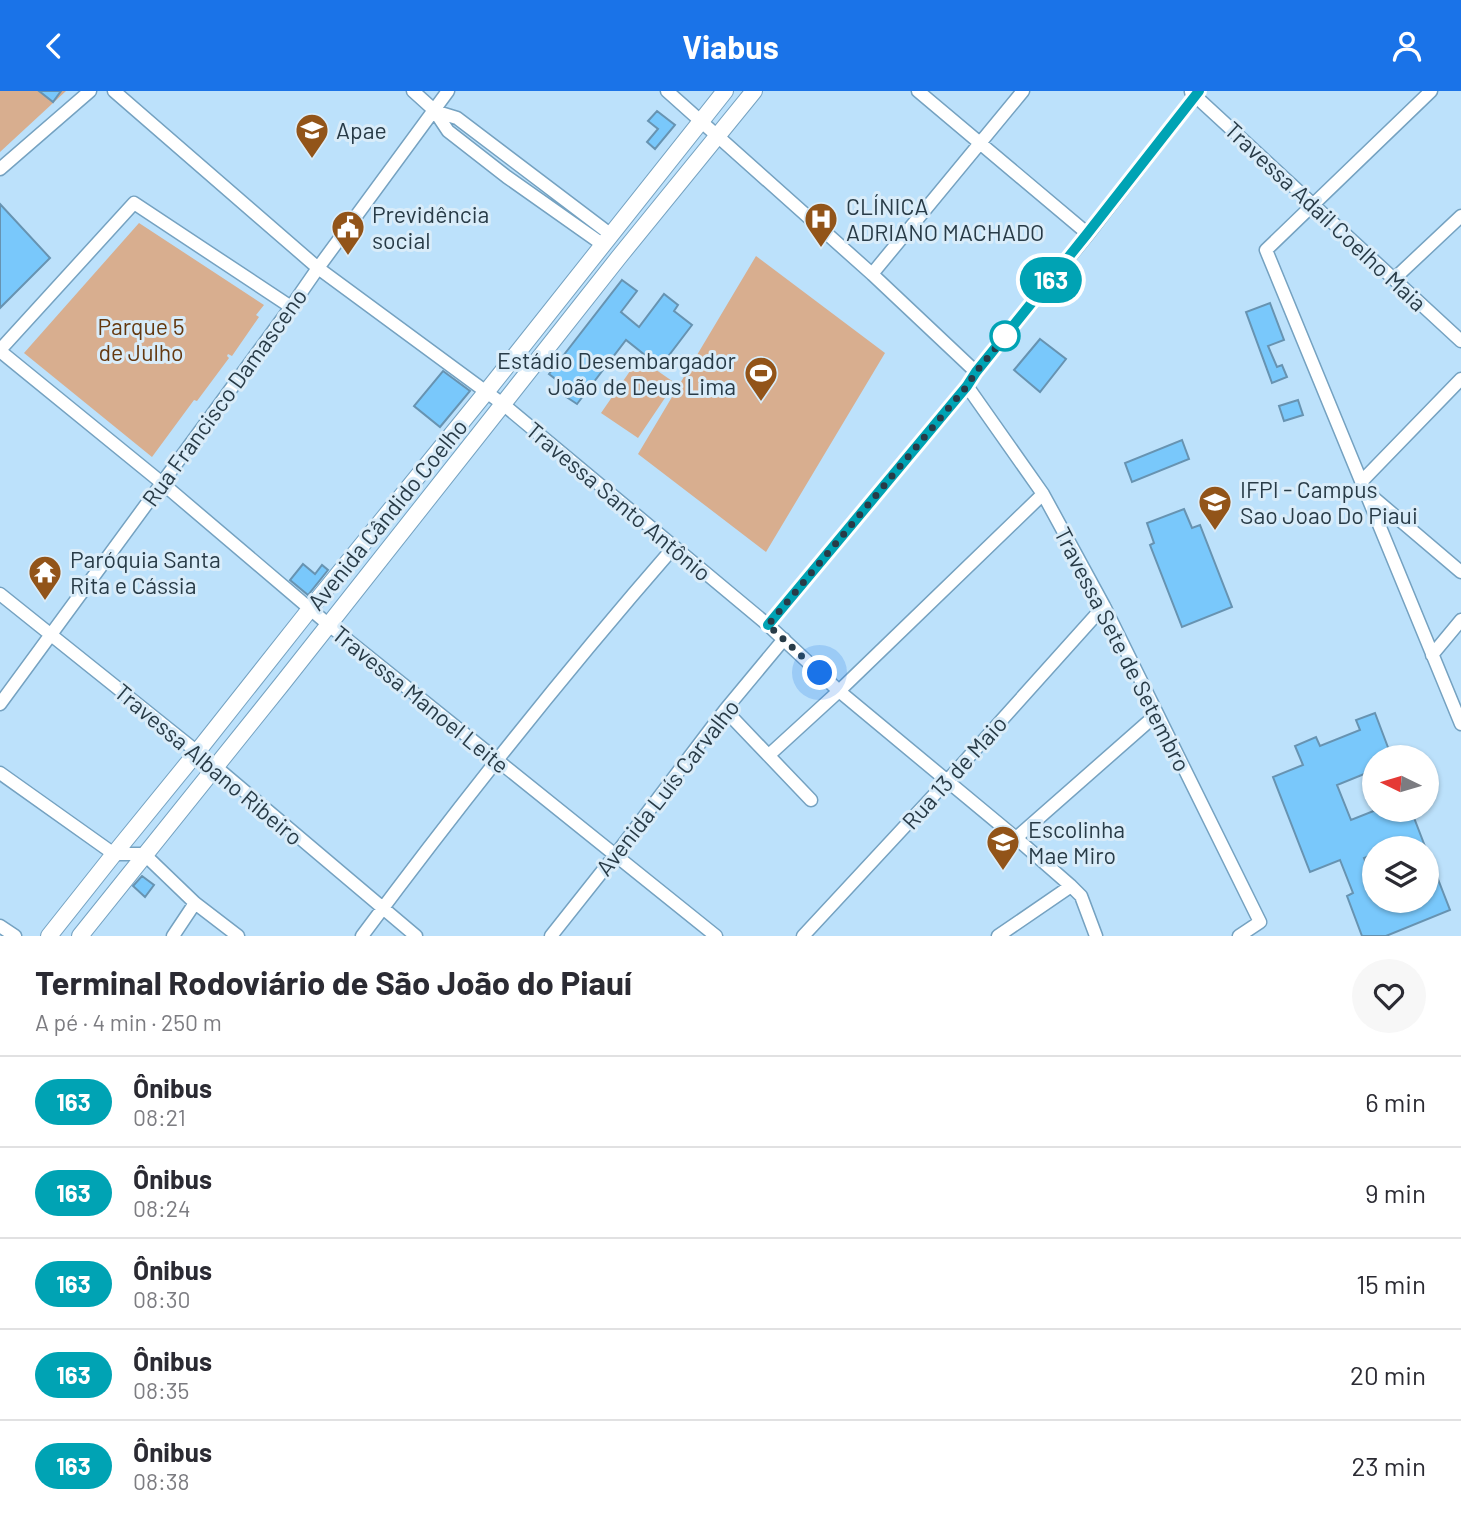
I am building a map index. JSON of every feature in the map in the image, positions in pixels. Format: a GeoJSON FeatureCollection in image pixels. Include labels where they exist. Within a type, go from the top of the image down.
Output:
{"type":"FeatureCollection","features":[{"type":"Feature","properties":{"kind":"main road","name":"Avenida Cândido Coelho"},"geometry":{"type":"LineString","coordinates":[[50,936],[725,91]]}},
{"type":"Feature","properties":{"kind":"main road","name":"Avenida Cândido Coelho"},"geometry":{"type":"LineString","coordinates":[[80,936],[754,91]]}},
{"type":"Feature","properties":{"kind":"street"},"geometry":{"type":"LineString","coordinates":[[0,169],[90,91]]}},
{"type":"Feature","properties":{"kind":"street","name":"Travessa Santo Antônio"},"geometry":{"type":"LineString","coordinates":[[114,91],[318,268],[504,405],[768,625],[839,691],[1016,838],[1081,896],[1096,936]]}},
{"type":"Feature","properties":{"kind":"street"},"geometry":{"type":"LineString","coordinates":[[413,91],[434,110],[448,131],[506,177],[606,239]]}},
{"type":"Feature","properties":{"kind":"street","name":"Rua Francisco Damasceno"},"geometry":{"type":"LineString","coordinates":[[0,704],[448,91]]}},
{"type":"Feature","properties":{"kind":"street"},"geometry":{"type":"LineString","coordinates":[[667,91],[872,274],[976,372]]}},
{"type":"Feature","properties":{"kind":"street"},"geometry":{"type":"LineString","coordinates":[[918,91],[1087,234]]}},
{"type":"Feature","properties":{"kind":"street"},"geometry":{"type":"LineString","coordinates":[[872,274],[1023,91]]}},
{"type":"Feature","properties":{"kind":"street"},"geometry":{"type":"LineString","coordinates":[[1431,91],[1266,250],[1461,724]]}},
{"type":"Feature","properties":{"kind":"street"},"geometry":{"type":"LineString","coordinates":[[768,625],[967,386],[1195,93]]}},
{"type":"Feature","properties":{"kind":"street","name":"Travessa Adail Coelho Maia"},"geometry":{"type":"LineString","coordinates":[[1195,93],[1461,341]]}},
{"type":"Feature","properties":{"kind":"street"},"geometry":{"type":"LineString","coordinates":[[434,110],[457,118],[606,239]]}},
{"type":"Feature","properties":{"kind":"street"},"geometry":{"type":"LineString","coordinates":[[506,177],[517,165]]}},
{"type":"Feature","properties":{"kind":"street"},"geometry":{"type":"LineString","coordinates":[[0,351],[134,202],[291,307]]}},
{"type":"Feature","properties":{"kind":"street"},"geometry":{"type":"LineString","coordinates":[[1394,279],[1461,216]]}},
{"type":"Feature","properties":{"kind":"street","name":"Travessa Manoel Leite"},"geometry":{"type":"LineString","coordinates":[[0,351],[162,483],[329,625],[716,936]]}},
{"type":"Feature","properties":{"kind":"street"},"geometry":{"type":"LineString","coordinates":[[1364,486],[1461,379]]}},
{"type":"Feature","properties":{"kind":"street","name":"Travessa Sete de Setembro"},"geometry":{"type":"LineString","coordinates":[[967,386],[1042,493],[1104,606],[1157,713],[1260,922],[1239,936]]}},
{"type":"Feature","properties":{"kind":"street"},"geometry":{"type":"LineString","coordinates":[[1364,486],[1461,572]]}},
{"type":"Feature","properties":{"kind":"street"},"geometry":{"type":"LineString","coordinates":[[769,755],[839,691],[1042,493]]}},
{"type":"Feature","properties":{"kind":"street"},"geometry":{"type":"LineString","coordinates":[[362,936],[497,761],[618,611],[674,547]]}},
{"type":"Feature","properties":{"kind":"street","name":"Travessa Albano Ribeiro"},"geometry":{"type":"LineString","coordinates":[[0,594],[197,752],[416,936]]}},
{"type":"Feature","properties":{"kind":"street","name":"Rua 13 de Maio"},"geometry":{"type":"LineString","coordinates":[[803,936],[1104,606]]}},
{"type":"Feature","properties":{"kind":"street"},"geometry":{"type":"LineString","coordinates":[[1432,655],[1461,620]]}},
{"type":"Feature","properties":{"kind":"street","name":"Avenida Luís Carvalho"},"geometry":{"type":"LineString","coordinates":[[551,936],[725,710],[784,639]]}},
{"type":"Feature","properties":{"kind":"street"},"geometry":{"type":"LineString","coordinates":[[725,710],[811,800]]}},
{"type":"Feature","properties":{"kind":"street"},"geometry":{"type":"LineString","coordinates":[[1016,838],[1157,713]]}},
{"type":"Feature","properties":{"kind":"street"},"geometry":{"type":"LineString","coordinates":[[0,773],[114,854],[144,854],[195,903],[238,936]]}},
{"type":"Feature","properties":{"kind":"street"},"geometry":{"type":"LineString","coordinates":[[998,936],[1071,886]]}},
{"type":"Feature","properties":{"kind":"street"},"geometry":{"type":"LineString","coordinates":[[173,936],[195,903]]}},
{"type":"Feature","properties":{"kind":"street"},"geometry":{"type":"LineString","coordinates":[[0,926],[15,936]]}},
{"type":"Feature","properties":{"kind":"green space"},"geometry":{"type":"Polygon","coordinates":[[[0,91],[66,91],[0,152],[0,91]]]}},
{"type":"Feature","properties":{"kind":"green space","name":"Parque 5 de Julho"},"geometry":{"type":"Polygon","coordinates":[[[139,223],[264,305],[256,315],[259,317],[232,356],[228,354],[229,358],[152,457],[24,353],[139,223]]]}},
{"type":"Feature","properties":{"kind":"green space","name":"Estádio Desembargador João de Deus Lima"},"geometry":{"type":"Polygon","coordinates":[[[756,256],[885,353],[766,552],[638,454],[756,256]]]}},
{"type":"Feature","properties":{"kind":"green space"},"geometry":{"type":"Polygon","coordinates":[[[639,358],[675,383],[638,438],[601,413],[639,358]]]}},
{"type":"Feature","properties":{"kind":"building"},"geometry":{"type":"Polygon","coordinates":[[[39,91],[61,91],[53,102],[39,91]]]}},
{"type":"Feature","properties":{"kind":"building"},"geometry":{"type":"Polygon","coordinates":[[[657,111],[675,125],[655,149],[647,142],[658,129],[648,121],[657,111]]]}},
{"type":"Feature","properties":{"kind":"building"},"geometry":{"type":"Polygon","coordinates":[[[0,204],[50,258],[0,308],[0,204]]]}},
{"type":"Feature","properties":{"kind":"building"},"geometry":{"type":"Polygon","coordinates":[[[622,280],[637,291],[621,312],[639,327],[664,294],[678,305],[674,311],[692,325],[660,367],[626,340],[577,404],[562,394],[567,388],[549,374],[622,280]]]}},
{"type":"Feature","properties":{"kind":"building"},"geometry":{"type":"Polygon","coordinates":[[[1270,303],[1284,340],[1268,346],[1277,367],[1282,365],[1287,377],[1272,383],[1246,312],[1270,303]]]}},
{"type":"Feature","properties":{"kind":"building"},"geometry":{"type":"Polygon","coordinates":[[[1040,339],[1066,359],[1040,392],[1014,370],[1040,339]]]}},
{"type":"Feature","properties":{"kind":"building"},"geometry":{"type":"Polygon","coordinates":[[[443,371],[470,391],[440,427],[414,406],[443,371]]]}},
{"type":"Feature","properties":{"kind":"building"},"geometry":{"type":"Polygon","coordinates":[[[1298,400],[1303,415],[1284,421],[1279,406],[1298,400]]]}},
{"type":"Feature","properties":{"kind":"building"},"geometry":{"type":"Polygon","coordinates":[[[1182,440],[1189,459],[1132,482],[1125,463],[1182,440]]]}},
{"type":"Feature","properties":{"kind":"building"},"geometry":{"type":"Polygon","coordinates":[[[1184,509],[1192,528],[1200,525],[1232,607],[1182,627],[1150,545],[1154,543],[1147,523],[1184,509]]]}},
{"type":"Feature","properties":{"kind":"building"},"geometry":{"type":"Polygon","coordinates":[[[303,564],[315,574],[322,565],[328,570],[308,595],[290,580],[303,564]]]}},
{"type":"Feature","properties":{"kind":"building"},"geometry":{"type":"Polygon","coordinates":[[[1375,713],[1387,745],[1362,745],[1362,775],[1337,785],[1351,820],[1362,816],[1362,823],[1416,823],[1421,836],[1362,836],[1362,913],[1439,913],[1439,882],[1450,910],[1386,936],[1362,936],[1347,896],[1353,893],[1340,860],[1310,872],[1273,777],[1303,765],[1295,746],[1316,737],[1320,746],[1360,730],[1356,720],[1375,713]]]}},
{"type":"Feature","properties":{"kind":"building"},"geometry":{"type":"Polygon","coordinates":[[[142,876],[154,885],[145,897],[133,886],[142,876]]]}},
{"type":"Feature","properties":{"kind":"bus line","name":"163"},"geometry":{"type":"LineString","coordinates":[[768,625],[967,386],[1199,91]]}},
{"type":"Feature","properties":{"kind":"place","name":"Apae"},"geometry":{"type":"Point","coordinates":[312,160]}},
{"type":"Feature","properties":{"kind":"place","name":"CLÍNICA ADRIANO MACHADO"},"geometry":{"type":"Point","coordinates":[821,249]}},
{"type":"Feature","properties":{"kind":"place","name":"Previdência social"},"geometry":{"type":"Point","coordinates":[348,257]}},
{"type":"Feature","properties":{"kind":"place","name":"Estádio Desembargador João de Deus Lima"},"geometry":{"type":"Point","coordinates":[761,403]}},
{"type":"Feature","properties":{"kind":"place","name":"IFPI - Campus Sao Joao Do Piaui"},"geometry":{"type":"Point","coordinates":[1215,532]}},
{"type":"Feature","properties":{"kind":"place","name":"Paróquia Santa Rita e Cássia"},"geometry":{"type":"Point","coordinates":[45,602]}},
{"type":"Feature","properties":{"kind":"place","name":"Escolinha Mae Miro"},"geometry":{"type":"Point","coordinates":[1003,872]}},
{"type":"Feature","properties":{"kind":"route"},"geometry":{"type":"LineString","coordinates":[[820,673],[768,625],[1009,332],[1005,336]]}}]}
